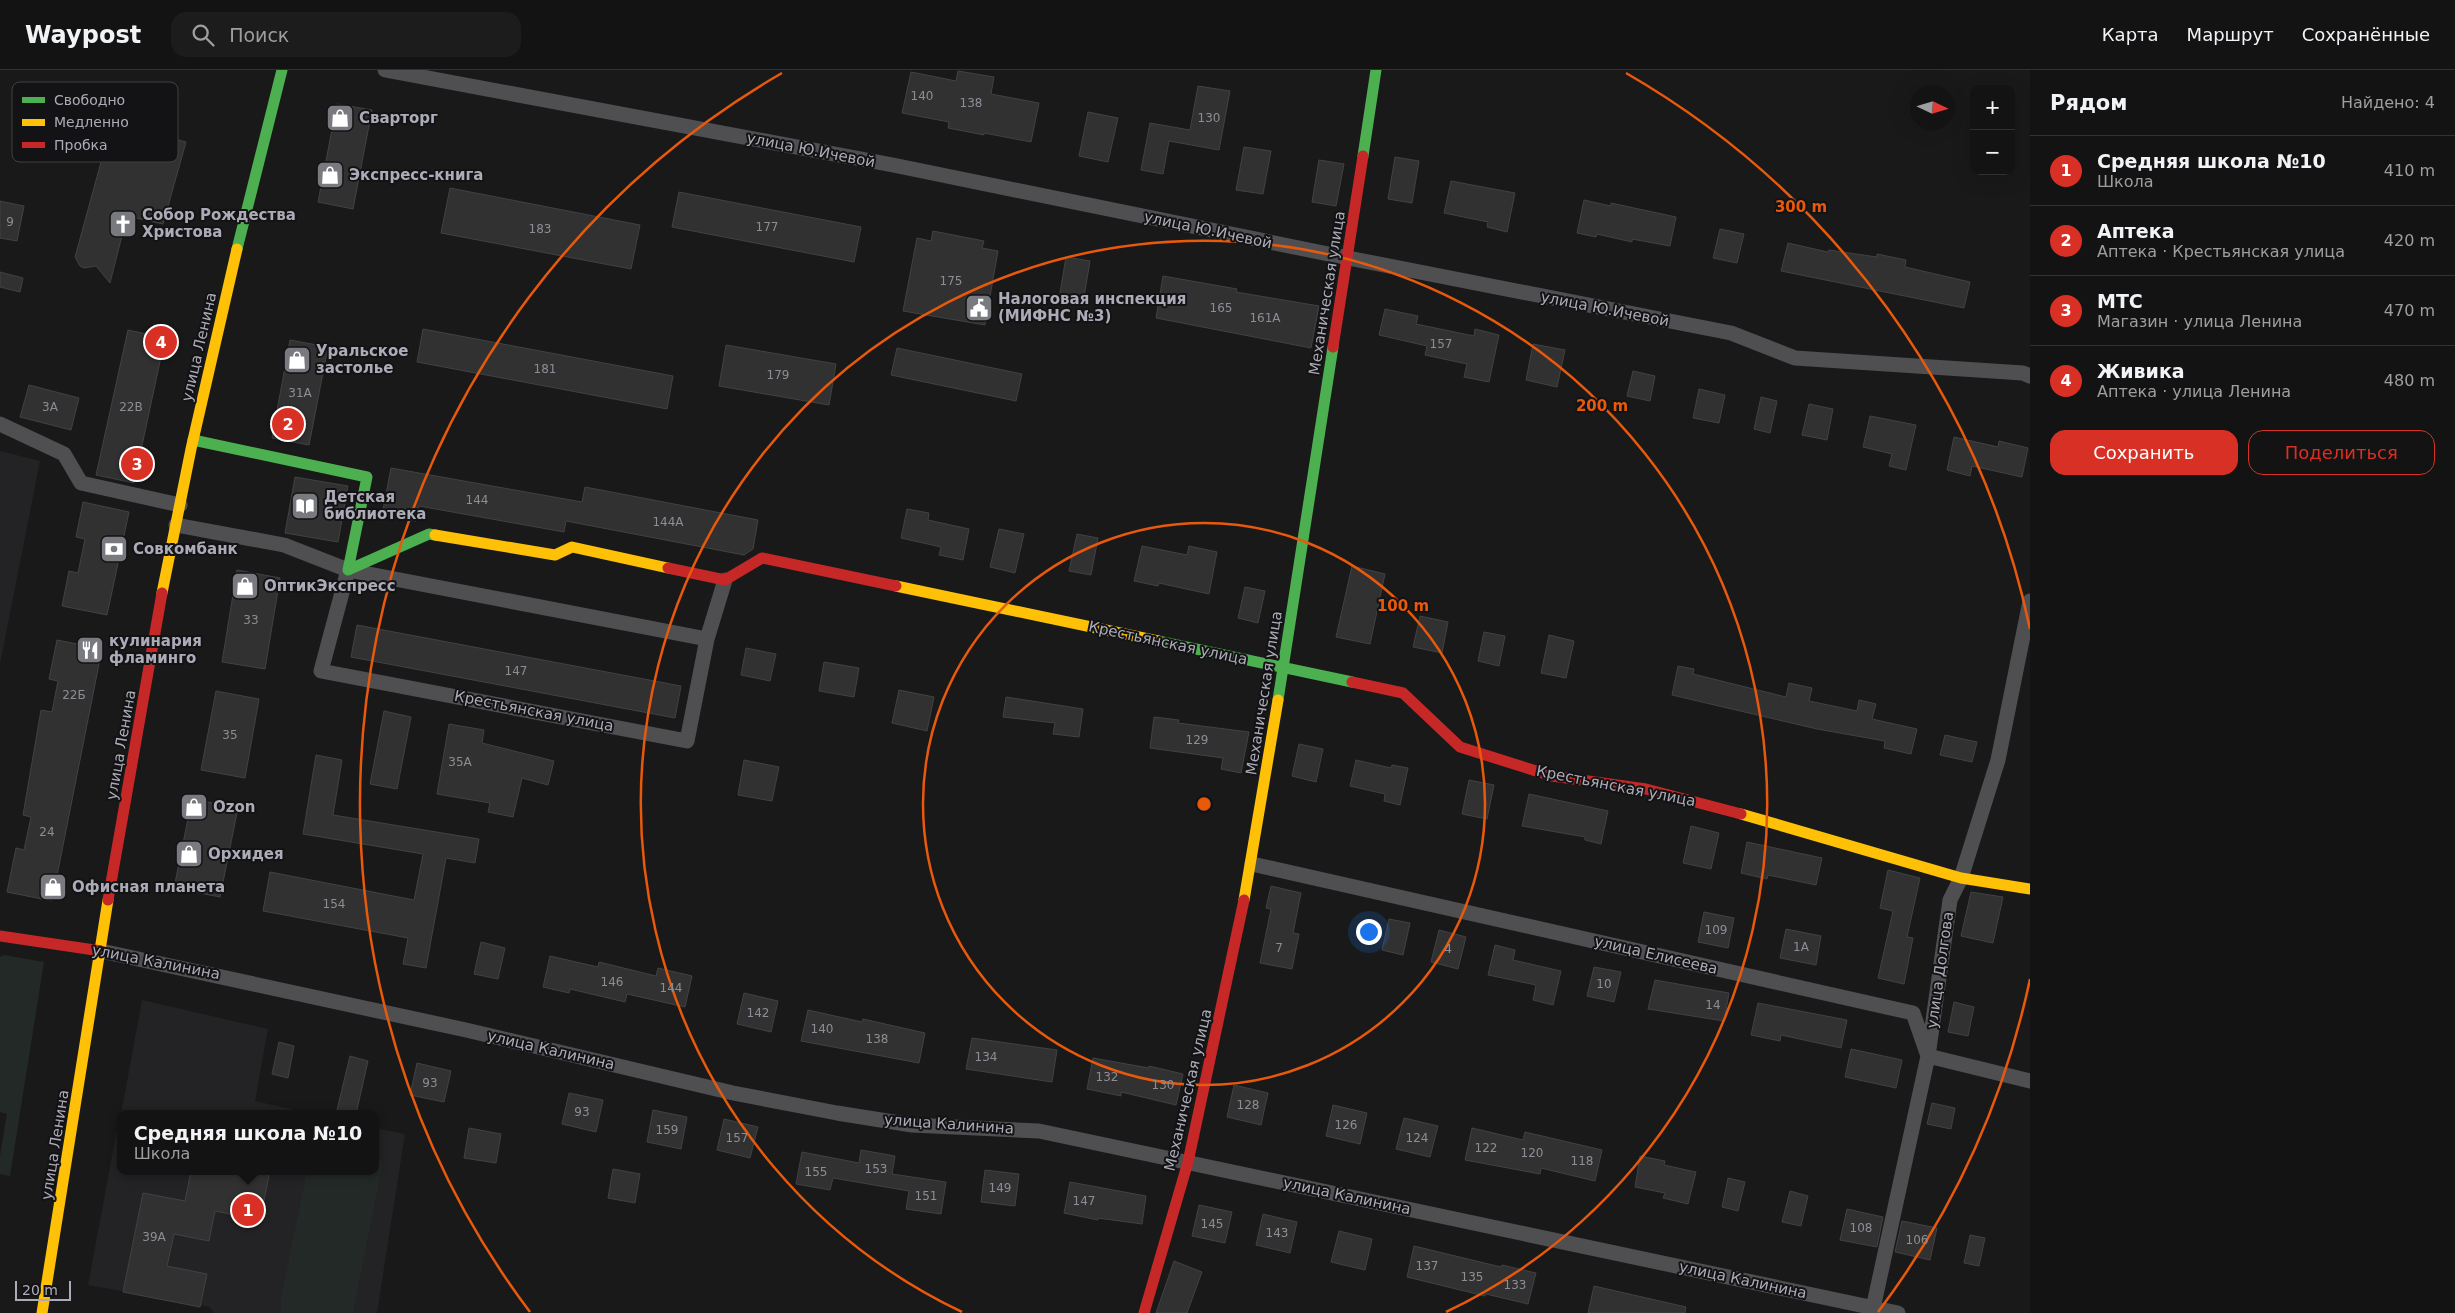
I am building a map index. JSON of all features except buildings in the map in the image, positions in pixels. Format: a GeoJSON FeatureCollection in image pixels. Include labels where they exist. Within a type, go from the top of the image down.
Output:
{"type":"FeatureCollection","features":[{"type":"Feature","properties":{"kind":"street","name":"улица Ленина"},"geometry":{"type":"LineString","coordinates":[[42,1313],[108,902],[176,525],[214,344],[282,70]]}},
{"type":"Feature","properties":{"kind":"street","name":"улица Ю.Ичевой"},"geometry":{"type":"LineString","coordinates":[[385,70],[894,165],[1348,258],[1731,333],[1796,358],[2023,373],[2030,376]]}},
{"type":"Feature","properties":{"kind":"street","name":"Механическая улица"},"geometry":{"type":"LineString","coordinates":[[1144,1313],[1188,1162],[1252,864],[1376,70]]}},
{"type":"Feature","properties":{"kind":"street"},"geometry":{"type":"LineString","coordinates":[[0,424],[64,454],[81,483],[180,505]]}},
{"type":"Feature","properties":{"kind":"street","name":"Крестьянская улица"},"geometry":{"type":"LineString","coordinates":[[193,440],[367,477],[348,570],[321,671],[687,741],[708,639],[725,580],[762,558],[1403,693],[1460,747],[1552,776],[1646,789],[1686,798],[1961,878],[2030,889]]}},
{"type":"Feature","properties":{"kind":"street"},"geometry":{"type":"LineString","coordinates":[[176,525],[284,545],[348,570],[708,639]]}},
{"type":"Feature","properties":{"kind":"street"},"geometry":{"type":"LineString","coordinates":[[348,570],[429,534],[555,555],[572,547],[725,580]]}},
{"type":"Feature","properties":{"kind":"street","name":"улица Долгова"},"geometry":{"type":"LineString","coordinates":[[1873,1310],[1928,1056],[1950,900],[1961,878],[1998,760],[2030,601]]}},
{"type":"Feature","properties":{"kind":"street","name":"улица Елисеева"},"geometry":{"type":"LineString","coordinates":[[1252,864],[1913,1013],[1928,1056]]}},
{"type":"Feature","properties":{"kind":"street","name":"улица Калинина"},"geometry":{"type":"LineString","coordinates":[[0,936],[101,951],[379,1010],[761,1098],[912,1125],[1038,1131],[1873,1310],[1898,1313]]}},
{"type":"Feature","properties":{"kind":"street"},"geometry":{"type":"LineString","coordinates":[[1928,1056],[2030,1081]]}},
{"type":"Feature","properties":{"kind":"shaded area"},"geometry":{"type":"Polygon","coordinates":[[[0,451],[40,461],[0,664],[0,451]]]}},
{"type":"Feature","properties":{"kind":"shaded area"},"geometry":{"type":"Polygon","coordinates":[[[4,955],[44,962],[10,1176],[0,1174],[0,1156],[7,1114],[0,1112],[0,957],[4,955]]]}},
{"type":"Feature","properties":{"kind":"shaded area"},"geometry":{"type":"Polygon","coordinates":[[[142,1000],[268,1029],[255,1101],[295,1110],[122,1110],[142,1000]]]}},
{"type":"Feature","properties":{"kind":"shaded area"},"geometry":{"type":"Polygon","coordinates":[[[379,1129],[405,1134],[377,1313],[215,1313],[209,1307],[88,1285],[117,1130],[117,1175],[379,1175],[379,1129]]]}},
{"type":"Feature","properties":{"kind":"shaded area"},"geometry":{"type":"Polygon","coordinates":[[[379,1158],[382,1161],[382,1168],[353,1313],[282,1313],[280,1303],[306,1175],[379,1175],[379,1158]]]}},
{"type":"Feature","properties":{"kind":"traffic: fast"},"geometry":{"type":"LineString","coordinates":[[237,249],[282,70]]}},
{"type":"Feature","properties":{"kind":"traffic: fast"},"geometry":{"type":"LineString","coordinates":[[1363,156],[1376,70]]}},
{"type":"Feature","properties":{"kind":"traffic: fast"},"geometry":{"type":"LineString","coordinates":[[1278,700],[1333,347]]}},
{"type":"Feature","properties":{"kind":"traffic: fast"},"geometry":{"type":"LineString","coordinates":[[193,440],[367,477],[348,570],[429,534],[435,535]]}},
{"type":"Feature","properties":{"kind":"traffic: fast"},"geometry":{"type":"LineString","coordinates":[[1158,641],[1352,682]]}},
{"type":"Feature","properties":{"kind":"traffic: slow"},"geometry":{"type":"LineString","coordinates":[[162,593],[191,449],[237,249]]}},
{"type":"Feature","properties":{"kind":"traffic: slow"},"geometry":{"type":"LineString","coordinates":[[435,535],[555,555],[572,547],[668,568]]}},
{"type":"Feature","properties":{"kind":"traffic: slow"},"geometry":{"type":"LineString","coordinates":[[896,586],[1158,641]]}},
{"type":"Feature","properties":{"kind":"traffic: slow"},"geometry":{"type":"LineString","coordinates":[[1244,900],[1278,700]]}},
{"type":"Feature","properties":{"kind":"traffic: slow"},"geometry":{"type":"LineString","coordinates":[[1741,814],[1961,878],[2030,889]]}},
{"type":"Feature","properties":{"kind":"traffic: slow"},"geometry":{"type":"LineString","coordinates":[[42,1313],[108,900]]}},
{"type":"Feature","properties":{"kind":"traffic: jam"},"geometry":{"type":"LineString","coordinates":[[1333,347],[1363,156]]}},
{"type":"Feature","properties":{"kind":"traffic: jam"},"geometry":{"type":"LineString","coordinates":[[668,568],[725,580],[762,558],[896,586]]}},
{"type":"Feature","properties":{"kind":"traffic: jam"},"geometry":{"type":"LineString","coordinates":[[108,900],[162,593]]}},
{"type":"Feature","properties":{"kind":"traffic: jam"},"geometry":{"type":"LineString","coordinates":[[1352,682],[1403,693],[1460,747],[1552,776],[1646,789],[1741,814]]}},
{"type":"Feature","properties":{"kind":"traffic: jam"},"geometry":{"type":"LineString","coordinates":[[1144,1313],[1188,1162],[1244,900]]}},
{"type":"Feature","properties":{"kind":"traffic: jam"},"geometry":{"type":"LineString","coordinates":[[0,936],[101,951]]}},
{"type":"Feature","properties":{"kind":"place","name":"Сварторг"},"geometry":{"type":"Point","coordinates":[340,118]}},
{"type":"Feature","properties":{"kind":"place","name":"Экспресс-книга"},"geometry":{"type":"Point","coordinates":[330,175]}},
{"type":"Feature","properties":{"kind":"place","name":"Собор Рождества Христова"},"geometry":{"type":"Point","coordinates":[123,224]}},
{"type":"Feature","properties":{"kind":"place","name":"Налоговая инспекция (МИФНС №3)"},"geometry":{"type":"Point","coordinates":[979,308]}},
{"type":"Feature","properties":{"kind":"place","name":"Живика"},"geometry":{"type":"Point","coordinates":[161,342]}},
{"type":"Feature","properties":{"kind":"place","name":"Уральское застолье"},"geometry":{"type":"Point","coordinates":[297,360]}},
{"type":"Feature","properties":{"kind":"place","name":"Аптека"},"geometry":{"type":"Point","coordinates":[288,424]}},
{"type":"Feature","properties":{"kind":"place","name":"МТС"},"geometry":{"type":"Point","coordinates":[137,464]}},
{"type":"Feature","properties":{"kind":"place","name":"Детская библиотека"},"geometry":{"type":"Point","coordinates":[305,506]}},
{"type":"Feature","properties":{"kind":"place","name":"Совкомбанк"},"geometry":{"type":"Point","coordinates":[114,549]}},
{"type":"Feature","properties":{"kind":"place","name":"ОптикЭкспресс"},"geometry":{"type":"Point","coordinates":[245,586]}},
{"type":"Feature","properties":{"kind":"place","name":"кулинария фламинго"},"geometry":{"type":"Point","coordinates":[90,650]}},
{"type":"Feature","properties":{"kind":"place","name":"Ozon"},"geometry":{"type":"Point","coordinates":[194,807]}},
{"type":"Feature","properties":{"kind":"place","name":"Орхидея"},"geometry":{"type":"Point","coordinates":[189,854]}},
{"type":"Feature","properties":{"kind":"place","name":"Офисная планета"},"geometry":{"type":"Point","coordinates":[53,887]}},
{"type":"Feature","properties":{"kind":"place","name":"Средняя школа №10"},"geometry":{"type":"Point","coordinates":[248,1210]}}]}
